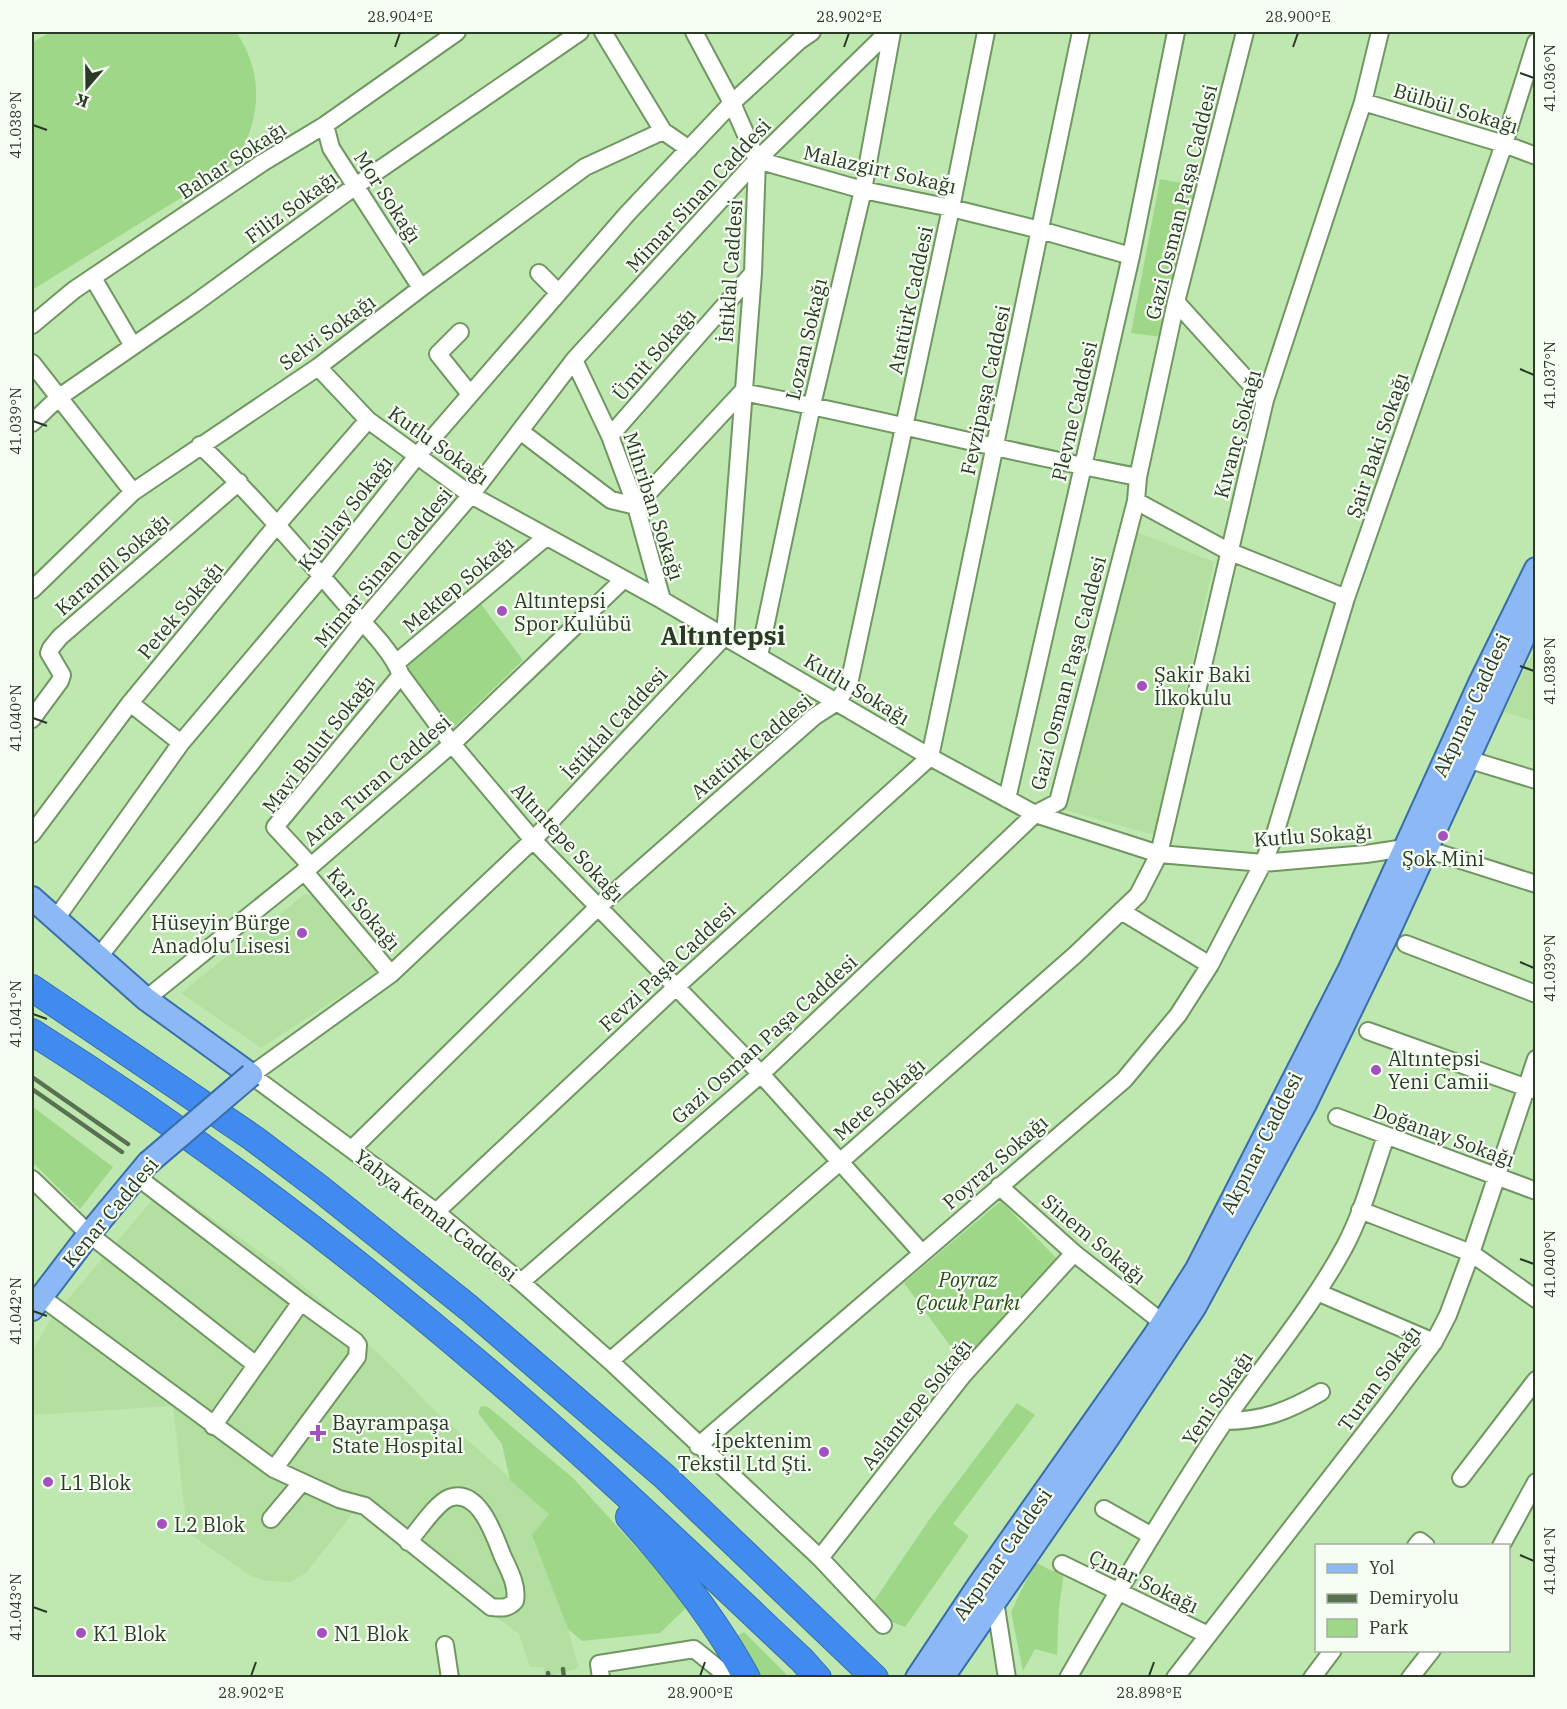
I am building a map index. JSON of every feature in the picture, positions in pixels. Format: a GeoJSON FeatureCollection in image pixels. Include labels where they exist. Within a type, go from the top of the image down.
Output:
{"type":"FeatureCollection","features":[{"type":"Feature","properties":{"kind":"highway"},"geometry":{"type":"LineString","coordinates":[[32,988],[253,1138],[407,1257],[527,1356],[631,1447],[875,1677]]}},
{"type":"Feature","properties":{"kind":"highway"},"geometry":{"type":"LineString","coordinates":[[32,1032],[159,1117],[310,1228],[419,1314],[538,1416],[679,1544],[818,1677]]}},
{"type":"Feature","properties":{"kind":"highway"},"geometry":{"type":"LineString","coordinates":[[538,1416],[680,1577],[734,1654],[747,1677]]}},
{"type":"Feature","properties":{"kind":"main road","name":"Akpınar Caddesi"},"geometry":{"type":"LineString","coordinates":[[937,1674],[995,1601],[1159,1363],[1194,1308],[1305,1104],[1386,937],[1414,849],[1481,681],[1536,569]]}},
{"type":"Feature","properties":{"kind":"main road","name":"Akpınar Caddesi"},"geometry":{"type":"LineString","coordinates":[[937,1674],[979,1585],[1163,1323],[1197,1269],[1350,969],[1414,849],[1467,759],[1536,610]]}},
{"type":"Feature","properties":{"kind":"main road","name":"Yahya Kemal Caddesi"},"geometry":{"type":"LineString","coordinates":[[32,898],[54,920],[146,999],[251,1075]]}},
{"type":"Feature","properties":{"kind":"main road","name":"Kenar Caddesi"},"geometry":{"type":"LineString","coordinates":[[37,1303],[142,1169],[251,1075]]}},
{"type":"Feature","properties":{"kind":"street","name":"Bahar Sokağı"},"geometry":{"type":"LineString","coordinates":[[32,325],[74,290],[262,163],[325,125],[457,32]]}},
{"type":"Feature","properties":{"kind":"street","name":"Filiz Sokağı"},"geometry":{"type":"LineString","coordinates":[[32,423],[58,398],[357,185],[580,32]]}},
{"type":"Feature","properties":{"kind":"street"},"geometry":{"type":"LineString","coordinates":[[603,32],[663,131],[689,149]]}},
{"type":"Feature","properties":{"kind":"street"},"geometry":{"type":"LineString","coordinates":[[694,32],[732,104],[757,160]]}},
{"type":"Feature","properties":{"kind":"street","name":"Mimar Sinan Caddesi"},"geometry":{"type":"LineString","coordinates":[[98,958],[362,622],[471,495],[574,360],[757,160],[888,32]]}},
{"type":"Feature","properties":{"kind":"street","name":"Lozan Sokağı"},"geometry":{"type":"LineString","coordinates":[[759,656],[812,405],[863,189],[892,32]]}},
{"type":"Feature","properties":{"kind":"street","name":"Atatürk Caddesi"},"geometry":{"type":"LineString","coordinates":[[352,1149],[599,906],[815,716],[837,702],[849,684],[905,428],[986,32]]}},
{"type":"Feature","properties":{"kind":"street","name":"Fevzipaşa Caddesi"},"geometry":{"type":"LineString","coordinates":[[930,757],[1081,32]]}},
{"type":"Feature","properties":{"kind":"street","name":"Plevne Caddesi"},"geometry":{"type":"LineString","coordinates":[[1007,799],[1131,256],[1176,32]]}},
{"type":"Feature","properties":{"kind":"street","name":"Gazi Osman Paşa Caddesi"},"geometry":{"type":"LineString","coordinates":[[521,1282],[761,1074],[1035,814],[1058,802],[1136,501],[1138,477],[1176,302],[1245,32]]}},
{"type":"Feature","properties":{"kind":"street","name":"Kıvanç Sokağı"},"geometry":{"type":"LineString","coordinates":[[1159,854],[1265,400],[1363,102],[1380,32]]}},
{"type":"Feature","properties":{"kind":"street"},"geometry":{"type":"LineString","coordinates":[[732,104],[802,35]]}},
{"type":"Feature","properties":{"kind":"street","name":"Şair Baki Sokağı"},"geometry":{"type":"LineString","coordinates":[[1263,863],[1274,837],[1346,598],[1504,144],[1536,42]]}},
{"type":"Feature","properties":{"kind":"street","name":"Bülbül Sokağı"},"geometry":{"type":"LineString","coordinates":[[1363,102],[1504,144],[1536,156]]}},
{"type":"Feature","properties":{"kind":"street","name":"Kubilay Sokağı"},"geometry":{"type":"LineString","coordinates":[[54,920],[181,743],[322,576],[417,456],[627,214],[732,104]]}},
{"type":"Feature","properties":{"kind":"street","name":"Mor Sokağı"},"geometry":{"type":"LineString","coordinates":[[325,125],[331,148],[357,185],[421,288]]}},
{"type":"Feature","properties":{"kind":"street","name":"Selvi Sokağı"},"geometry":{"type":"LineString","coordinates":[[32,590],[133,492],[318,367],[585,167],[663,131]]}},
{"type":"Feature","properties":{"kind":"street","name":"Malazgirt Sokağı"},"geometry":{"type":"LineString","coordinates":[[757,160],[863,189],[1040,230],[1131,256]]}},
{"type":"Feature","properties":{"kind":"street","name":"İstiklal Caddesi"},"geometry":{"type":"LineString","coordinates":[[251,1075],[391,974],[533,840],[725,636],[742,392],[753,273],[757,160]]}},
{"type":"Feature","properties":{"kind":"street"},"geometry":{"type":"LineString","coordinates":[[539,273],[558,292]]}},
{"type":"Feature","properties":{"kind":"street","name":"Ümit Sokağı"},"geometry":{"type":"LineString","coordinates":[[610,436],[753,273]]}},
{"type":"Feature","properties":{"kind":"street"},"geometry":{"type":"LineString","coordinates":[[93,278],[133,346]]}},
{"type":"Feature","properties":{"kind":"street"},"geometry":{"type":"LineString","coordinates":[[1176,302],[1265,400]]}},
{"type":"Feature","properties":{"kind":"street"},"geometry":{"type":"LineString","coordinates":[[460,332],[438,354],[470,394]]}},
{"type":"Feature","properties":{"kind":"street","name":"Mihriban Sokağı"},"geometry":{"type":"LineString","coordinates":[[574,360],[610,436],[636,506],[662,600]]}},
{"type":"Feature","properties":{"kind":"street"},"geometry":{"type":"LineString","coordinates":[[32,363],[133,492]]}},
{"type":"Feature","properties":{"kind":"street","name":"Kutlu Sokağı"},"geometry":{"type":"LineString","coordinates":[[318,367],[368,420],[471,495],[662,600],[930,757],[1035,814],[1159,854],[1263,863],[1414,849]]}},
{"type":"Feature","properties":{"kind":"street"},"geometry":{"type":"LineString","coordinates":[[520,431],[611,500],[636,506],[742,392],[812,405],[905,428],[1138,477]]}},
{"type":"Feature","properties":{"kind":"street","name":"Petek Sokağı"},"geometry":{"type":"LineString","coordinates":[[32,834],[130,703],[276,526],[368,420]]}},
{"type":"Feature","properties":{"kind":"street","name":"Altıntepe Sokağı"},"geometry":{"type":"LineString","coordinates":[[200,445],[239,482],[362,622],[452,744],[533,840],[761,1074],[922,1253]]}},
{"type":"Feature","properties":{"kind":"street","name":"Karanfil Sokağı"},"geometry":{"type":"LineString","coordinates":[[32,719],[60,681],[62,675],[49,653],[60,637],[239,482]]}},
{"type":"Feature","properties":{"kind":"street"},"geometry":{"type":"LineString","coordinates":[[1136,501],[1228,551],[1346,598]]}},
{"type":"Feature","properties":{"kind":"street","name":"Mektep Sokağı"},"geometry":{"type":"LineString","coordinates":[[398,669],[546,537]]}},
{"type":"Feature","properties":{"kind":"street","name":"Arda Turan Caddesi"},"geometry":{"type":"LineString","coordinates":[[146,999],[307,869],[452,744],[624,579]]}},
{"type":"Feature","properties":{"kind":"street","name":"Mavi Bulut Sokağı"},"geometry":{"type":"LineString","coordinates":[[307,869],[275,827],[398,669]]}},
{"type":"Feature","properties":{"kind":"street"},"geometry":{"type":"LineString","coordinates":[[130,703],[181,743]]}},
{"type":"Feature","properties":{"kind":"street","name":"Fevzi Paşa Caddesi"},"geometry":{"type":"LineString","coordinates":[[436,1212],[676,987],[930,757]]}},
{"type":"Feature","properties":{"kind":"street"},"geometry":{"type":"LineString","coordinates":[[1467,759],[1536,780]]}},
{"type":"Feature","properties":{"kind":"street"},"geometry":{"type":"LineString","coordinates":[[1414,849],[1442,854],[1536,884]]}},
{"type":"Feature","properties":{"kind":"street","name":"Mete Sokağı"},"geometry":{"type":"LineString","coordinates":[[610,1360],[841,1161],[1074,955],[1138,894],[1159,854]]}},
{"type":"Feature","properties":{"kind":"street","name":"Poyraz Sokağı"},"geometry":{"type":"LineString","coordinates":[[698,1446],[1124,1080],[1178,1015],[1210,965],[1263,863]]}},
{"type":"Feature","properties":{"kind":"street","name":"Kar Sokağı"},"geometry":{"type":"LineString","coordinates":[[307,869],[391,974]]}},
{"type":"Feature","properties":{"kind":"street"},"geometry":{"type":"LineString","coordinates":[[1121,911],[1210,965]]}},
{"type":"Feature","properties":{"kind":"street"},"geometry":{"type":"LineString","coordinates":[[1406,944],[1536,993]]}},
{"type":"Feature","properties":{"kind":"street"},"geometry":{"type":"LineString","coordinates":[[1368,1031],[1530,1089]]}},
{"type":"Feature","properties":{"kind":"street","name":"Turan Sokağı"},"geometry":{"type":"LineString","coordinates":[[1175,1677],[1434,1342],[1448,1315],[1471,1253],[1495,1175],[1530,1089],[1536,1059]]}},
{"type":"Feature","properties":{"kind":"street","name":"Yahya Kemal Caddesi"},"geometry":{"type":"LineString","coordinates":[[251,1075],[436,1212],[521,1282],[610,1360],[698,1446],[819,1558],[883,1625]]}},
{"type":"Feature","properties":{"kind":"street","name":"Doğanay Sokağı"},"geometry":{"type":"LineString","coordinates":[[1337,1117],[1536,1191]]}},
{"type":"Feature","properties":{"kind":"street","name":"Yeni Sokağı"},"geometry":{"type":"LineString","coordinates":[[1068,1677],[1152,1536],[1225,1421],[1317,1292],[1344,1247],[1360,1210],[1386,1136]]}},
{"type":"Feature","properties":{"kind":"street"},"geometry":{"type":"LineString","coordinates":[[142,1169],[301,1302],[358,1345],[358,1353],[274,1469]]}},
{"type":"Feature","properties":{"kind":"street"},"geometry":{"type":"LineString","coordinates":[[32,1179],[89,1234],[256,1365]]}},
{"type":"Feature","properties":{"kind":"street","name":"Sinem Sokağı"},"geometry":{"type":"LineString","coordinates":[[999,1186],[1074,1253],[1163,1323]]}},
{"type":"Feature","properties":{"kind":"street"},"geometry":{"type":"LineString","coordinates":[[1360,1210],[1471,1253],[1536,1299]]}},
{"type":"Feature","properties":{"kind":"street","name":"Aslantepe Sokağı"},"geometry":{"type":"LineString","coordinates":[[819,1558],[963,1375],[1074,1253]]}},
{"type":"Feature","properties":{"kind":"street"},"geometry":{"type":"LineString","coordinates":[[1317,1292],[1434,1342]]}},
{"type":"Feature","properties":{"kind":"street"},"geometry":{"type":"LineString","coordinates":[[213,1426],[301,1302]]}},
{"type":"Feature","properties":{"kind":"street"},"geometry":{"type":"LineString","coordinates":[[37,1303],[274,1469],[339,1499],[365,1506],[408,1542],[491,1607],[510,1606],[515,1601],[515,1587],[487,1517],[477,1505],[464,1498],[452,1497],[442,1503],[408,1542]]}},
{"type":"Feature","properties":{"kind":"street"},"geometry":{"type":"LineString","coordinates":[[1461,1478],[1536,1380]]}},
{"type":"Feature","properties":{"kind":"street"},"geometry":{"type":"LineString","coordinates":[[1225,1421],[1266,1418],[1288,1410],[1321,1392]]}},
{"type":"Feature","properties":{"kind":"street"},"geometry":{"type":"LineString","coordinates":[[271,1519],[302,1482]]}},
{"type":"Feature","properties":{"kind":"street"},"geometry":{"type":"LineString","coordinates":[[1502,1544],[1536,1482]]}},
{"type":"Feature","properties":{"kind":"street"},"geometry":{"type":"LineString","coordinates":[[1104,1509],[1152,1536]]}},
{"type":"Feature","properties":{"kind":"street","name":"Çınar Sokağı"},"geometry":{"type":"LineString","coordinates":[[1062,1564],[1208,1635]]}},
{"type":"Feature","properties":{"kind":"street"},"geometry":{"type":"LineString","coordinates":[[995,1601],[1007,1677]]}},
{"type":"Feature","properties":{"kind":"street"},"geometry":{"type":"LineString","coordinates":[[445,1645],[450,1677]]}},
{"type":"Feature","properties":{"kind":"street"},"geometry":{"type":"LineString","coordinates":[[601,1677],[599,1664],[694,1649],[720,1670],[723,1677]]}},
{"type":"Feature","properties":{"kind":"street"},"geometry":{"type":"LineString","coordinates":[[1312,1677],[1331,1652]]}},
{"type":"Feature","properties":{"kind":"street"},"geometry":{"type":"LineString","coordinates":[[1410,1677],[1430,1652]]}},
{"type":"Feature","properties":{"kind":"shaded area","name":"Şakir Baki İlkokulu"},"geometry":{"type":"Polygon","coordinates":[[[1137,532],[1214,562],[1154,835],[1064,810],[1137,532]]]}},
{"type":"Feature","properties":{"kind":"shaded area"},"geometry":{"type":"Polygon","coordinates":[[[1535,648],[1535,721],[1504,712],[1535,648]]]}},
{"type":"Feature","properties":{"kind":"shaded area","name":"Hüseyin Bürge Anadolu Lisesi"},"geometry":{"type":"Polygon","coordinates":[[[305,894],[315,895],[379,971],[261,1048],[181,993],[305,894]]]}},
{"type":"Feature","properties":{"kind":"shaded area","name":"Bayrampaşa State Hospital"},"geometry":{"type":"Polygon","coordinates":[[[165,1185],[284,1269],[395,1369],[431,1407],[550,1514],[532,1535],[568,1629],[579,1668],[546,1677],[543,1667],[530,1667],[519,1634],[445,1579],[357,1508],[306,1573],[290,1582],[267,1581],[251,1576],[187,1532],[173,1406],[32,1415],[32,1351],[51,1319],[165,1185]]]}},
{"type":"Feature","properties":{"kind":"green space"},"geometry":{"type":"Polygon","coordinates":[[[50,32],[236,32],[246,48],[252,65],[256,83],[256,100],[249,135],[231,167],[32,290],[32,43],[50,32]]]}},
{"type":"Feature","properties":{"kind":"green space"},"geometry":{"type":"Polygon","coordinates":[[[1160,179],[1198,186],[1161,337],[1131,333],[1160,179]]]}},
{"type":"Feature","properties":{"kind":"green space"},"geometry":{"type":"Polygon","coordinates":[[[481,604],[523,660],[451,730],[404,666],[481,604]]]}},
{"type":"Feature","properties":{"kind":"green space"},"geometry":{"type":"Polygon","coordinates":[[[32,1106],[113,1167],[80,1209],[32,1162],[32,1106]]]}},
{"type":"Feature","properties":{"kind":"green space","name":"Poyraz Çocuk Parkı"},"geometry":{"type":"Polygon","coordinates":[[[1001,1201],[1060,1262],[963,1363],[904,1283],[1001,1201]]]}},
{"type":"Feature","properties":{"kind":"green space"},"geometry":{"type":"Polygon","coordinates":[[[1017,1403],[1035,1415],[953,1524],[969,1536],[905,1627],[882,1618],[874,1601],[929,1520],[1017,1403]]]}},
{"type":"Feature","properties":{"kind":"green space"},"geometry":{"type":"Polygon","coordinates":[[[481,1406],[488,1407],[573,1478],[683,1599],[685,1609],[660,1633],[582,1641],[568,1629],[532,1535],[549,1514],[510,1480],[502,1444],[478,1413],[481,1406]]]}},
{"type":"Feature","properties":{"kind":"green space"},"geometry":{"type":"Polygon","coordinates":[[[1035,1562],[1050,1570],[1064,1573],[1059,1608],[1057,1655],[1035,1649],[1023,1671],[1011,1612],[1035,1562]]]}},
{"type":"Feature","properties":{"kind":"green space"},"geometry":{"type":"Polygon","coordinates":[[[744,1632],[789,1677],[757,1677],[737,1636],[744,1632]]]}},
{"type":"Feature","properties":{"kind":"railway"},"geometry":{"type":"LineString","coordinates":[[32,1077],[128,1144]]}},
{"type":"Feature","properties":{"kind":"railway"},"geometry":{"type":"LineString","coordinates":[[32,1089],[122,1152]]}},
{"type":"Feature","properties":{"kind":"railway"},"geometry":{"type":"LineString","coordinates":[[563,1669],[564,1678]]}},
{"type":"Feature","properties":{"kind":"railway"},"geometry":{"type":"LineString","coordinates":[[548,1673],[549,1678]]}},
{"type":"Feature","properties":{"kind":"place","name":"Altıntepsi Spor Kulübü"},"geometry":{"type":"Point","coordinates":[502,611]}},
{"type":"Feature","properties":{"kind":"place","name":"Şakir Baki İlkokulu"},"geometry":{"type":"Point","coordinates":[1142,686]}},
{"type":"Feature","properties":{"kind":"place","name":"Şok Mini"},"geometry":{"type":"Point","coordinates":[1443,836]}},
{"type":"Feature","properties":{"kind":"place","name":"Hüseyin Bürge Anadolu Lisesi"},"geometry":{"type":"Point","coordinates":[302,933]}},
{"type":"Feature","properties":{"kind":"place","name":"Altıntepsi Yeni Camii"},"geometry":{"type":"Point","coordinates":[1376,1070]}},
{"type":"Feature","properties":{"kind":"place","name":"Bayrampaşa State Hospital"},"geometry":{"type":"Point","coordinates":[318,1433]}},
{"type":"Feature","properties":{"kind":"place","name":"İpektenim Tekstil Ltd Şti."},"geometry":{"type":"Point","coordinates":[824,1452]}},
{"type":"Feature","properties":{"kind":"place","name":"L1 Blok"},"geometry":{"type":"Point","coordinates":[48,1482]}},
{"type":"Feature","properties":{"kind":"place","name":"L2 Blok"},"geometry":{"type":"Point","coordinates":[162,1524]}},
{"type":"Feature","properties":{"kind":"place","name":"K1 Blok"},"geometry":{"type":"Point","coordinates":[81,1633]}},
{"type":"Feature","properties":{"kind":"place","name":"N1 Blok"},"geometry":{"type":"Point","coordinates":[322,1633]}},
{"type":"Feature","properties":{"kind":"district","name":"Altıntepsi"},"geometry":{"type":"Point","coordinates":[723,635]}}]}
